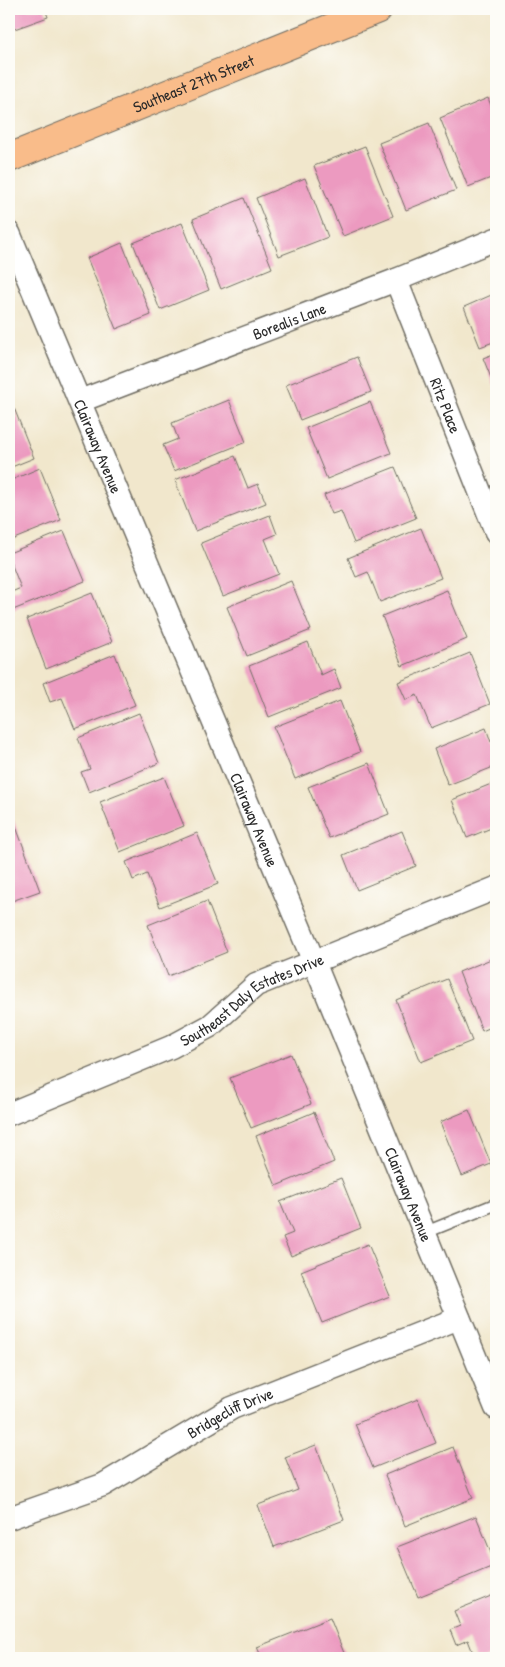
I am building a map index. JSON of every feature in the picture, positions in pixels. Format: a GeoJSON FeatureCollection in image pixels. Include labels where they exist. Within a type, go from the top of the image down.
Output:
{"type":"FeatureCollection","features":[{"type":"Feature","properties":{"kind":"main road","name":"Southeast 27th Street"},"geometry":{"type":"LineString","coordinates":[[9,158],[378,9]]}},
{"type":"Feature","properties":{"kind":"street","name":"Clairaway Avenue"},"geometry":{"type":"LineString","coordinates":[[9,233],[314,962],[496,1408]]}},
{"type":"Feature","properties":{"kind":"street","name":"Borealis Lane"},"geometry":{"type":"LineString","coordinates":[[80,401],[396,280],[496,239]]}},
{"type":"Feature","properties":{"kind":"street","name":"Ritz Place"},"geometry":{"type":"LineString","coordinates":[[396,280],[496,532]]}},
{"type":"Feature","properties":{"kind":"street","name":"Southeast Daly Estates Drive"},"geometry":{"type":"LineString","coordinates":[[9,1114],[171,1047],[210,1026],[256,985],[496,888]]}},
{"type":"Feature","properties":{"kind":"street","name":"Bridgecliff Drive"},"geometry":{"type":"LineString","coordinates":[[9,1518],[103,1485],[232,1408],[459,1318]]}},
{"type":"Feature","properties":{"kind":"lane"},"geometry":{"type":"LineString","coordinates":[[424,1233],[496,1204]]}},
{"type":"Feature","properties":{"kind":"building"},"geometry":{"type":"Polygon","coordinates":[[[9,9],[45,9],[48,17],[9,31],[9,9]]]}},
{"type":"Feature","properties":{"kind":"building"},"geometry":{"type":"Polygon","coordinates":[[[488,98],[496,118],[496,176],[468,187],[440,118],[488,98]]]}},
{"type":"Feature","properties":{"kind":"building"},"geometry":{"type":"Polygon","coordinates":[[[429,123],[456,190],[406,210],[379,143],[429,123]]]}},
{"type":"Feature","properties":{"kind":"building"},"geometry":{"type":"Polygon","coordinates":[[[365,146],[393,216],[343,236],[314,166],[365,146]]]}},
{"type":"Feature","properties":{"kind":"building"},"geometry":{"type":"Polygon","coordinates":[[[305,178],[328,237],[279,256],[256,198],[305,178]]]}},
{"type":"Feature","properties":{"kind":"building"},"geometry":{"type":"Polygon","coordinates":[[[244,198],[272,268],[221,289],[193,219],[244,198]]]}},
{"type":"Feature","properties":{"kind":"building"},"geometry":{"type":"Polygon","coordinates":[[[182,223],[209,290],[160,310],[133,243],[182,223]]]}},
{"type":"Feature","properties":{"kind":"building"},"geometry":{"type":"Polygon","coordinates":[[[122,243],[151,315],[116,329],[87,258],[122,243]]]}},
{"type":"Feature","properties":{"kind":"building"},"geometry":{"type":"Polygon","coordinates":[[[496,293],[496,341],[480,347],[464,307],[496,293]]]}},
{"type":"Feature","properties":{"kind":"building"},"geometry":{"type":"Polygon","coordinates":[[[496,353],[496,390],[483,358],[496,353]]]}},
{"type":"Feature","properties":{"kind":"building"},"geometry":{"type":"Polygon","coordinates":[[[357,357],[371,392],[300,420],[286,385],[357,357]]]}},
{"type":"Feature","properties":{"kind":"building"},"geometry":{"type":"Polygon","coordinates":[[[229,400],[246,442],[174,471],[163,445],[178,439],[172,423],[229,400]]]}},
{"type":"Feature","properties":{"kind":"building"},"geometry":{"type":"Polygon","coordinates":[[[370,402],[391,453],[327,479],[306,428],[370,402]]]}},
{"type":"Feature","properties":{"kind":"building"},"geometry":{"type":"Polygon","coordinates":[[[14,408],[34,458],[9,468],[9,410],[14,408]]]}},
{"type":"Feature","properties":{"kind":"building"},"geometry":{"type":"Polygon","coordinates":[[[235,456],[248,488],[258,484],[266,503],[195,531],[175,480],[235,456]]]}},
{"type":"Feature","properties":{"kind":"building"},"geometry":{"type":"Polygon","coordinates":[[[395,467],[416,518],[354,543],[341,511],[332,514],[324,495],[395,467]]]}},
{"type":"Feature","properties":{"kind":"building"},"geometry":{"type":"Polygon","coordinates":[[[40,468],[61,520],[9,541],[9,481],[40,468]]]}},
{"type":"Feature","properties":{"kind":"building"},"geometry":{"type":"Polygon","coordinates":[[[270,515],[277,534],[265,539],[279,574],[223,596],[201,543],[270,515]]]}},
{"type":"Feature","properties":{"kind":"building"},"geometry":{"type":"Polygon","coordinates":[[[421,528],[441,578],[380,602],[368,572],[356,577],[348,558],[421,528]]]}},
{"type":"Feature","properties":{"kind":"building"},"geometry":{"type":"Polygon","coordinates":[[[64,531],[85,581],[13,610],[9,593],[21,588],[9,558],[9,553],[64,531]]]}},
{"type":"Feature","properties":{"kind":"building"},"geometry":{"type":"Polygon","coordinates":[[[291,581],[311,630],[247,656],[227,607],[291,581]]]}},
{"type":"Feature","properties":{"kind":"building"},"geometry":{"type":"Polygon","coordinates":[[[447,590],[467,639],[402,666],[382,616],[447,590]]]}},
{"type":"Feature","properties":{"kind":"building"},"geometry":{"type":"Polygon","coordinates":[[[92,593],[112,642],[46,669],[27,619],[92,593]]]}},
{"type":"Feature","properties":{"kind":"building"},"geometry":{"type":"Polygon","coordinates":[[[308,642],[321,675],[334,669],[341,688],[269,717],[249,666],[308,642]]]}},
{"type":"Feature","properties":{"kind":"building"},"geometry":{"type":"Polygon","coordinates":[[[470,653],[490,704],[431,728],[417,695],[406,700],[398,682],[470,653]]]}},
{"type":"Feature","properties":{"kind":"building"},"geometry":{"type":"Polygon","coordinates":[[[115,654],[135,705],[75,729],[62,698],[50,702],[43,683],[115,654]]]}},
{"type":"Feature","properties":{"kind":"building"},"geometry":{"type":"Polygon","coordinates":[[[340,701],[360,752],[295,779],[274,727],[340,701]]]}},
{"type":"Feature","properties":{"kind":"building"},"geometry":{"type":"Polygon","coordinates":[[[139,713],[159,763],[89,792],[81,772],[90,769],[78,738],[139,713]]]}},
{"type":"Feature","properties":{"kind":"building"},"geometry":{"type":"Polygon","coordinates":[[[486,728],[491,742],[496,740],[496,766],[448,785],[434,749],[486,728]]]}},
{"type":"Feature","properties":{"kind":"building"},"geometry":{"type":"Polygon","coordinates":[[[369,763],[389,814],[329,838],[308,787],[369,763]]]}},
{"type":"Feature","properties":{"kind":"building"},"geometry":{"type":"Polygon","coordinates":[[[164,777],[184,826],[120,852],[100,802],[164,777]]]}},
{"type":"Feature","properties":{"kind":"building"},"geometry":{"type":"Polygon","coordinates":[[[496,782],[496,826],[467,838],[452,800],[496,782]]]}},
{"type":"Feature","properties":{"kind":"building"},"geometry":{"type":"Polygon","coordinates":[[[9,808],[40,891],[9,902],[9,808]]]}},
{"type":"Feature","properties":{"kind":"building"},"geometry":{"type":"Polygon","coordinates":[[[402,831],[416,866],[357,890],[343,855],[402,831]]]}},
{"type":"Feature","properties":{"kind":"building"},"geometry":{"type":"Polygon","coordinates":[[[197,833],[218,884],[160,907],[147,874],[133,880],[126,862],[197,833]]]}},
{"type":"Feature","properties":{"kind":"building"},"geometry":{"type":"Polygon","coordinates":[[[207,901],[227,952],[168,976],[148,925],[207,901]]]}},
{"type":"Feature","properties":{"kind":"building"},"geometry":{"type":"Polygon","coordinates":[[[496,957],[496,1025],[482,1031],[459,972],[496,957]]]}},
{"type":"Feature","properties":{"kind":"building"},"geometry":{"type":"Polygon","coordinates":[[[447,979],[472,1041],[421,1062],[396,1000],[447,979]]]}},
{"type":"Feature","properties":{"kind":"building"},"geometry":{"type":"Polygon","coordinates":[[[291,1054],[311,1104],[251,1128],[230,1078],[291,1054]]]}},
{"type":"Feature","properties":{"kind":"building"},"geometry":{"type":"Polygon","coordinates":[[[469,1110],[491,1164],[462,1176],[440,1122],[469,1110]]]}},
{"type":"Feature","properties":{"kind":"building"},"geometry":{"type":"Polygon","coordinates":[[[314,1112],[334,1162],[276,1186],[256,1136],[314,1112]]]}},
{"type":"Feature","properties":{"kind":"building"},"geometry":{"type":"Polygon","coordinates":[[[341,1178],[361,1228],[291,1256],[283,1237],[293,1233],[280,1202],[341,1178]]]}},
{"type":"Feature","properties":{"kind":"building"},"geometry":{"type":"Polygon","coordinates":[[[368,1244],[390,1296],[322,1323],[301,1271],[368,1244]]]}},
{"type":"Feature","properties":{"kind":"building"},"geometry":{"type":"Polygon","coordinates":[[[418,1399],[436,1443],[373,1468],[355,1424],[418,1399]]]}},
{"type":"Feature","properties":{"kind":"building"},"geometry":{"type":"Polygon","coordinates":[[[316,1445],[344,1520],[274,1547],[258,1505],[298,1490],[285,1457],[316,1445]]]}},
{"type":"Feature","properties":{"kind":"building"},"geometry":{"type":"Polygon","coordinates":[[[453,1447],[473,1498],[405,1526],[385,1475],[453,1447]]]}},
{"type":"Feature","properties":{"kind":"building"},"geometry":{"type":"Polygon","coordinates":[[[476,1516],[496,1565],[418,1597],[397,1547],[476,1516]]]}},
{"type":"Feature","properties":{"kind":"building"},"geometry":{"type":"Polygon","coordinates":[[[496,1594],[496,1653],[484,1658],[475,1658],[468,1640],[456,1645],[450,1630],[460,1626],[454,1611],[496,1594]]]}},
{"type":"Feature","properties":{"kind":"building"},"geometry":{"type":"Polygon","coordinates":[[[330,1618],[346,1658],[262,1658],[257,1647],[330,1618]]]}}]}
